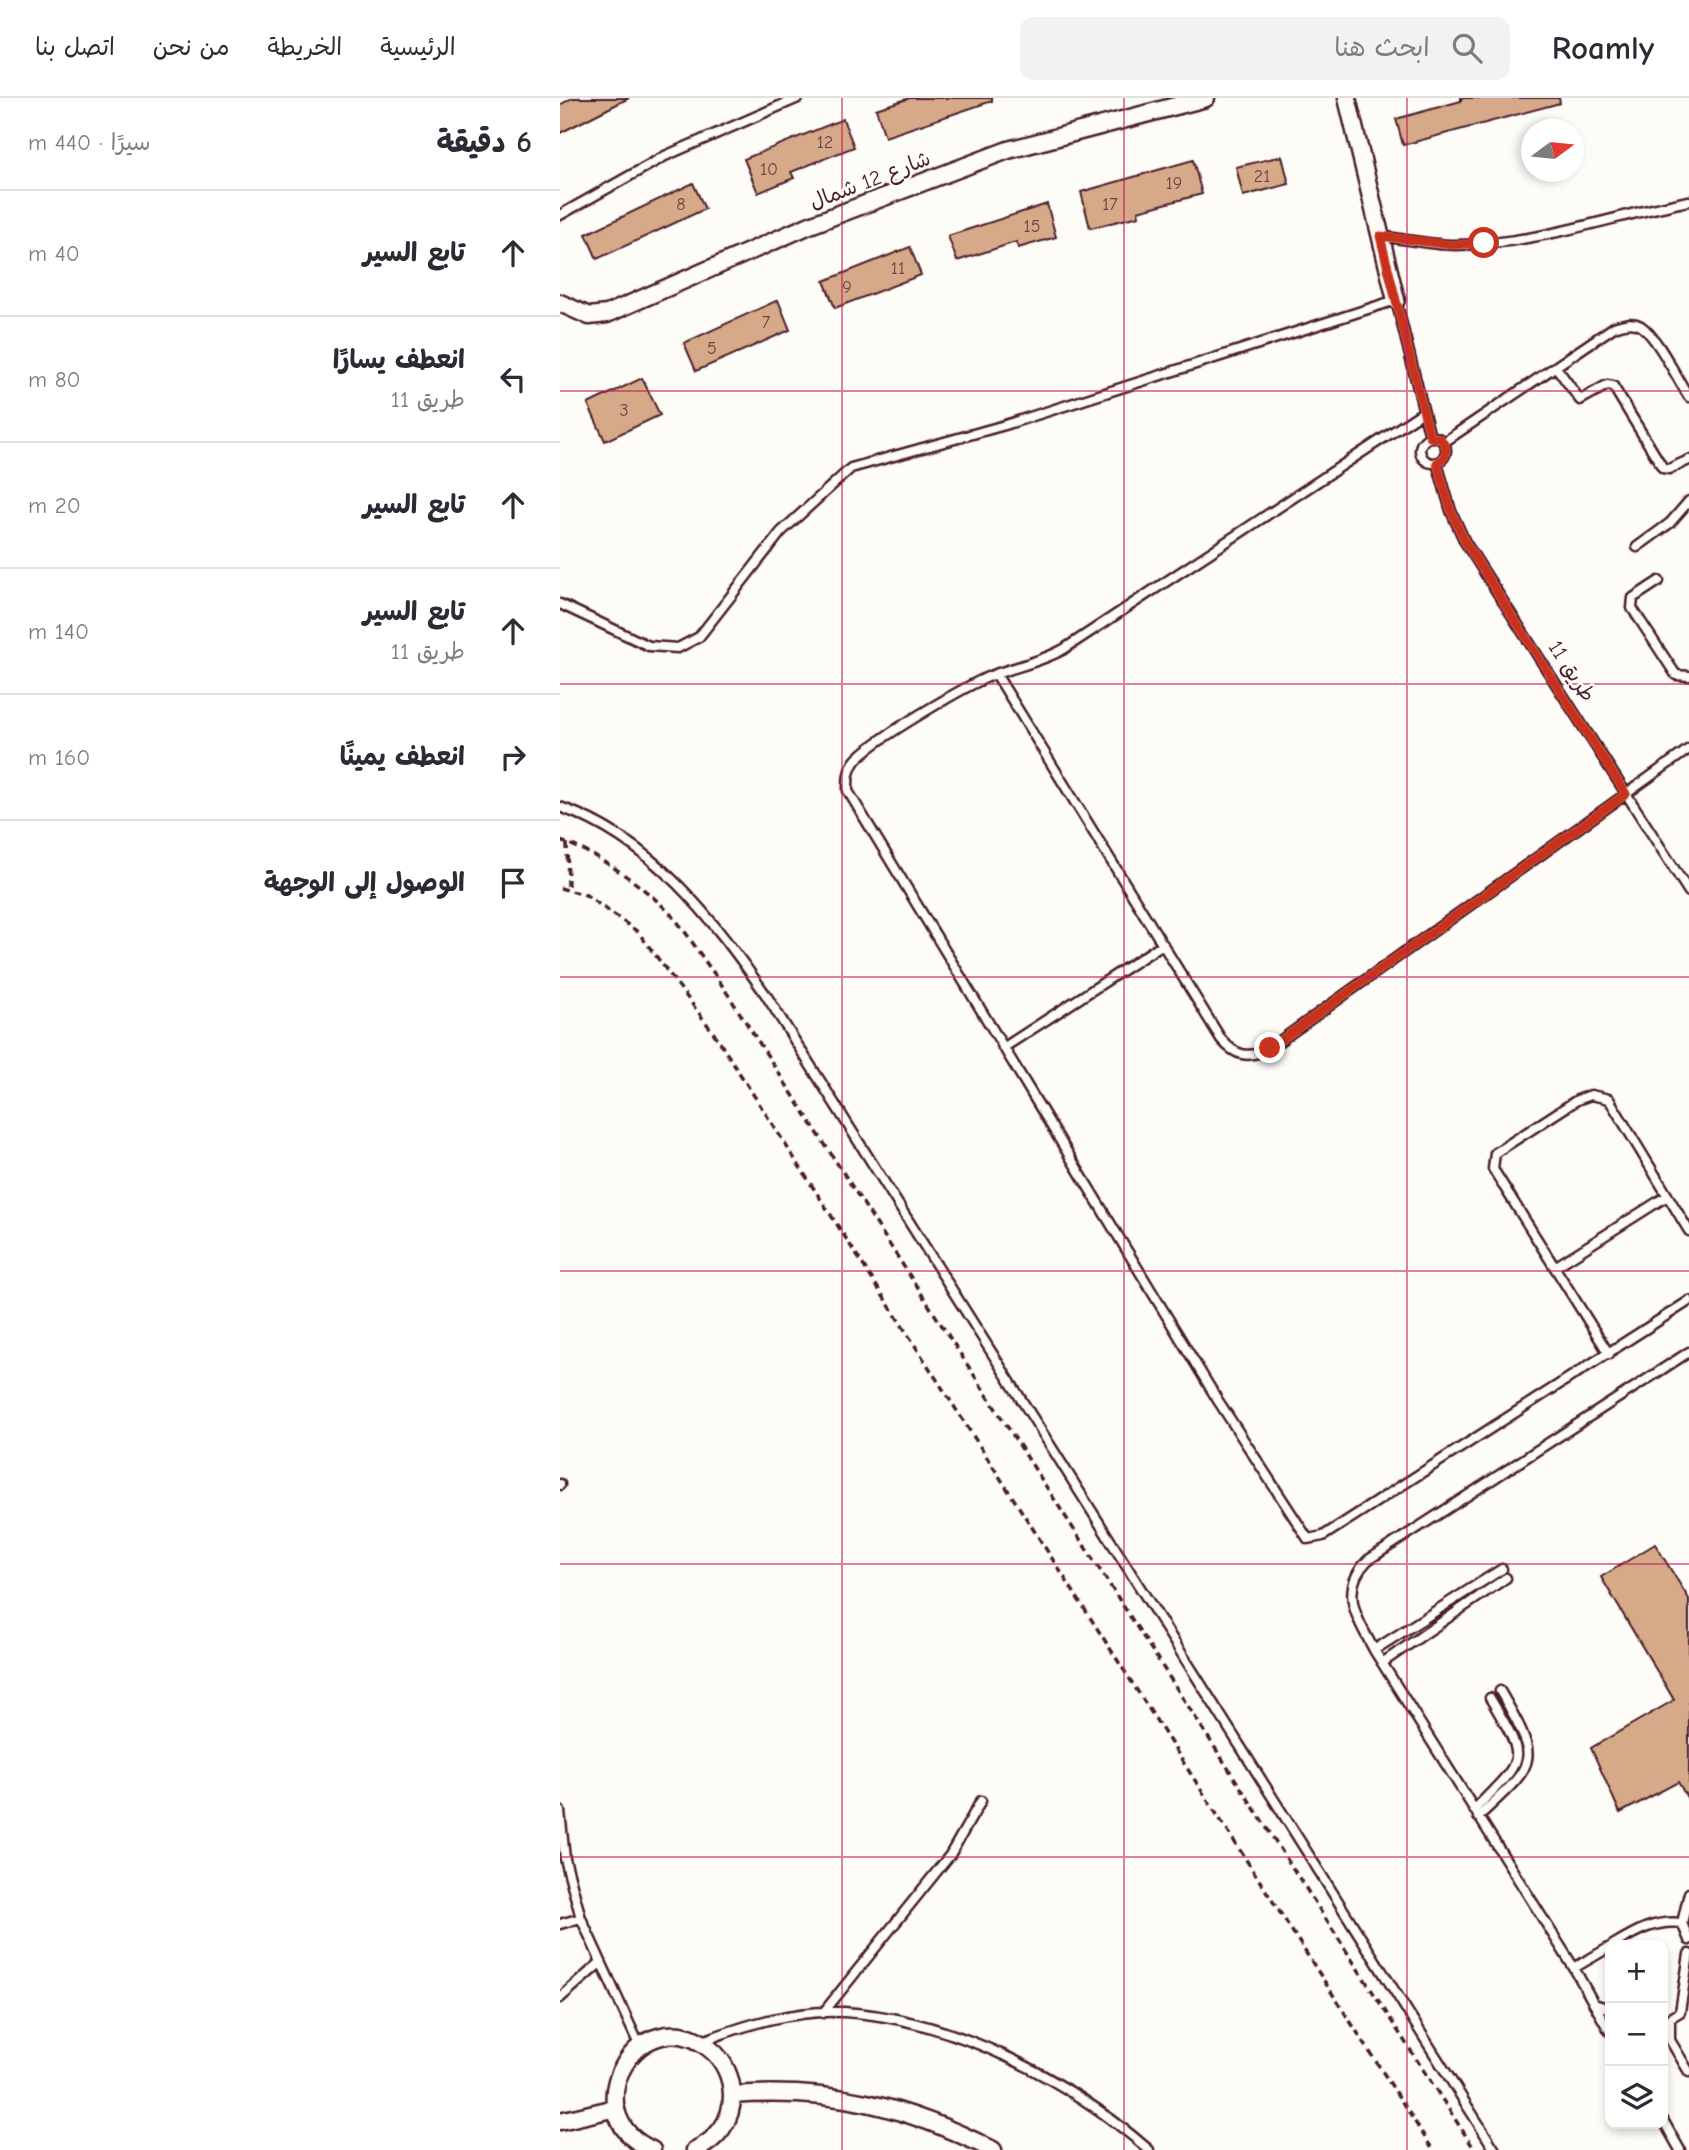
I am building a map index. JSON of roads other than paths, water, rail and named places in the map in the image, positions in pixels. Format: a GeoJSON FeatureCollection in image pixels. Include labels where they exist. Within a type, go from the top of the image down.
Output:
{"type":"FeatureCollection","features":[{"type":"Feature","properties":{"kind":"street","name":"شارع 12 شمال"},"geometry":{"type":"LineString","coordinates":[[560,303],[590,316],[607,314],[810,225],[1008,150],[1206,98]]}},
{"type":"Feature","properties":{"kind":"street"},"geometry":{"type":"LineString","coordinates":[[1347,98],[1395,300]]}},
{"type":"Feature","properties":{"kind":"street"},"geometry":{"type":"LineString","coordinates":[[652,2150],[628,2133],[616,2108],[618,2075],[629,2057],[640,2047],[653,2039],[674,2036],[699,2042],[711,2050],[724,2066],[732,2095],[724,2125],[711,2140],[695,2150]]}},
{"type":"Feature","properties":{"kind":"street"},"geometry":{"type":"LineString","coordinates":[[732,2095],[796,2092],[864,2101],[924,2118],[993,2150]]}},
{"type":"Feature","properties":{"kind":"street"},"geometry":{"type":"LineString","coordinates":[[560,2121],[616,2108]]}},
{"type":"Feature","properties":{"kind":"lane"},"geometry":{"type":"LineString","coordinates":[[560,215],[665,156],[799,98]]}},
{"type":"Feature","properties":{"kind":"lane"},"geometry":{"type":"LineString","coordinates":[[1380,236],[1452,245],[1484,243],[1595,223],[1689,201]]}},
{"type":"Feature","properties":{"kind":"lane"},"geometry":{"type":"LineString","coordinates":[[560,604],[649,646],[678,648],[699,637],[781,532],[851,468],[1005,425],[1395,300],[1430,437]]}},
{"type":"Feature","properties":{"kind":"lane"},"geometry":{"type":"LineString","coordinates":[[1444,442],[1614,327],[1633,323],[1648,333],[1689,397]]}},
{"type":"Feature","properties":{"kind":"lane"},"geometry":{"type":"LineString","coordinates":[[1556,367],[1580,400],[1607,385],[1613,386],[1663,468],[1669,469],[1689,460]]}},
{"type":"Feature","properties":{"kind":"lane"},"geometry":{"type":"LineString","coordinates":[[1423,412],[1064,649],[1038,662],[996,674],[968,687],[861,755],[848,775],[848,791],[854,805],[1217,1398],[1308,1539],[1323,1536],[1689,1301]]}},
{"type":"Feature","properties":{"kind":"lane"},"geometry":{"type":"LineString","coordinates":[[1430,437],[1444,442]]}},
{"type":"Feature","properties":{"kind":"lane"},"geometry":{"type":"LineString","coordinates":[[1430,437],[1421,443],[1420,453],[1426,462],[1437,463],[1445,457],[1444,442]]}},
{"type":"Feature","properties":{"kind":"lane","name":"طريق 11"},"geometry":{"type":"LineString","coordinates":[[1437,463],[1451,511],[1465,542],[1689,892]]}},
{"type":"Feature","properties":{"kind":"lane"},"geometry":{"type":"LineString","coordinates":[[1637,547],[1670,523],[1689,501]]}},
{"type":"Feature","properties":{"kind":"lane"},"geometry":{"type":"LineString","coordinates":[[1659,581],[1633,598],[1632,608],[1676,675],[1689,676]]}},
{"type":"Feature","properties":{"kind":"lane"},"geometry":{"type":"LineString","coordinates":[[996,674],[1230,1049],[1241,1056],[1261,1053],[1689,749]]}},
{"type":"Feature","properties":{"kind":"lane"},"geometry":{"type":"LineString","coordinates":[[560,807],[618,833],[646,855],[689,896],[751,972],[1495,2150]]}},
{"type":"Feature","properties":{"kind":"lane"},"geometry":{"type":"LineString","coordinates":[[1003,1048],[1163,944]]}},
{"type":"Feature","properties":{"kind":"lane"},"geometry":{"type":"LineString","coordinates":[[1609,1354],[1493,1169],[1495,1153],[1577,1101],[1591,1095],[1609,1099],[1689,1231]]}},
{"type":"Feature","properties":{"kind":"lane"},"geometry":{"type":"LineString","coordinates":[[1555,1267],[1667,1196]]}},
{"type":"Feature","properties":{"kind":"lane"},"geometry":{"type":"LineString","coordinates":[[1605,2023],[1574,1968],[1374,1650],[1352,1600],[1352,1586],[1356,1571],[1368,1560],[1689,1352]]}},
{"type":"Feature","properties":{"kind":"lane"},"geometry":{"type":"LineString","coordinates":[[1374,1650],[1504,1573],[1382,1663]]}},
{"type":"Feature","properties":{"kind":"lane"},"geometry":{"type":"LineString","coordinates":[[1476,1813],[1519,1779],[1528,1763],[1526,1737],[1500,1691]]}},
{"type":"Feature","properties":{"kind":"lane"},"geometry":{"type":"LineString","coordinates":[[1476,1813],[1511,1772],[1518,1759],[1517,1743],[1490,1698]]}},
{"type":"Feature","properties":{"kind":"lane"},"geometry":{"type":"LineString","coordinates":[[823,2013],[950,1855],[981,1801]]}},
{"type":"Feature","properties":{"kind":"lane"},"geometry":{"type":"LineString","coordinates":[[560,1811],[563,1860],[581,1918],[640,2047]]}},
{"type":"Feature","properties":{"kind":"lane"},"geometry":{"type":"LineString","coordinates":[[1689,1893],[1682,1923],[1689,1940]]}},
{"type":"Feature","properties":{"kind":"lane"},"geometry":{"type":"LineString","coordinates":[[560,1924],[581,1918]]}},
{"type":"Feature","properties":{"kind":"lane"},"geometry":{"type":"LineString","coordinates":[[1621,1940],[1643,1927],[1667,1921],[1682,1923]]}},
{"type":"Feature","properties":{"kind":"lane"},"geometry":{"type":"LineString","coordinates":[[1574,1968],[1605,1950]]}},
{"type":"Feature","properties":{"kind":"lane"},"geometry":{"type":"LineString","coordinates":[[1668,2020],[1680,2011],[1689,1954]]}},
{"type":"Feature","properties":{"kind":"lane"},"geometry":{"type":"LineString","coordinates":[[560,1998],[600,1963]]}},
{"type":"Feature","properties":{"kind":"lane"},"geometry":{"type":"LineString","coordinates":[[1594,2004],[1605,2007]]}},
{"type":"Feature","properties":{"kind":"lane"},"geometry":{"type":"LineString","coordinates":[[699,2042],[772,2019],[823,2013],[844,2012],[912,2023],[987,2049],[1051,2082],[1122,2126],[1149,2150]]}},
{"type":"Feature","properties":{"kind":"lane"},"geometry":{"type":"LineString","coordinates":[[1668,2030],[1670,2040],[1689,2072]]}},
{"type":"Feature","properties":{"kind":"lane"},"geometry":{"type":"LineString","coordinates":[[1668,2129],[1680,2150]]}}]}
